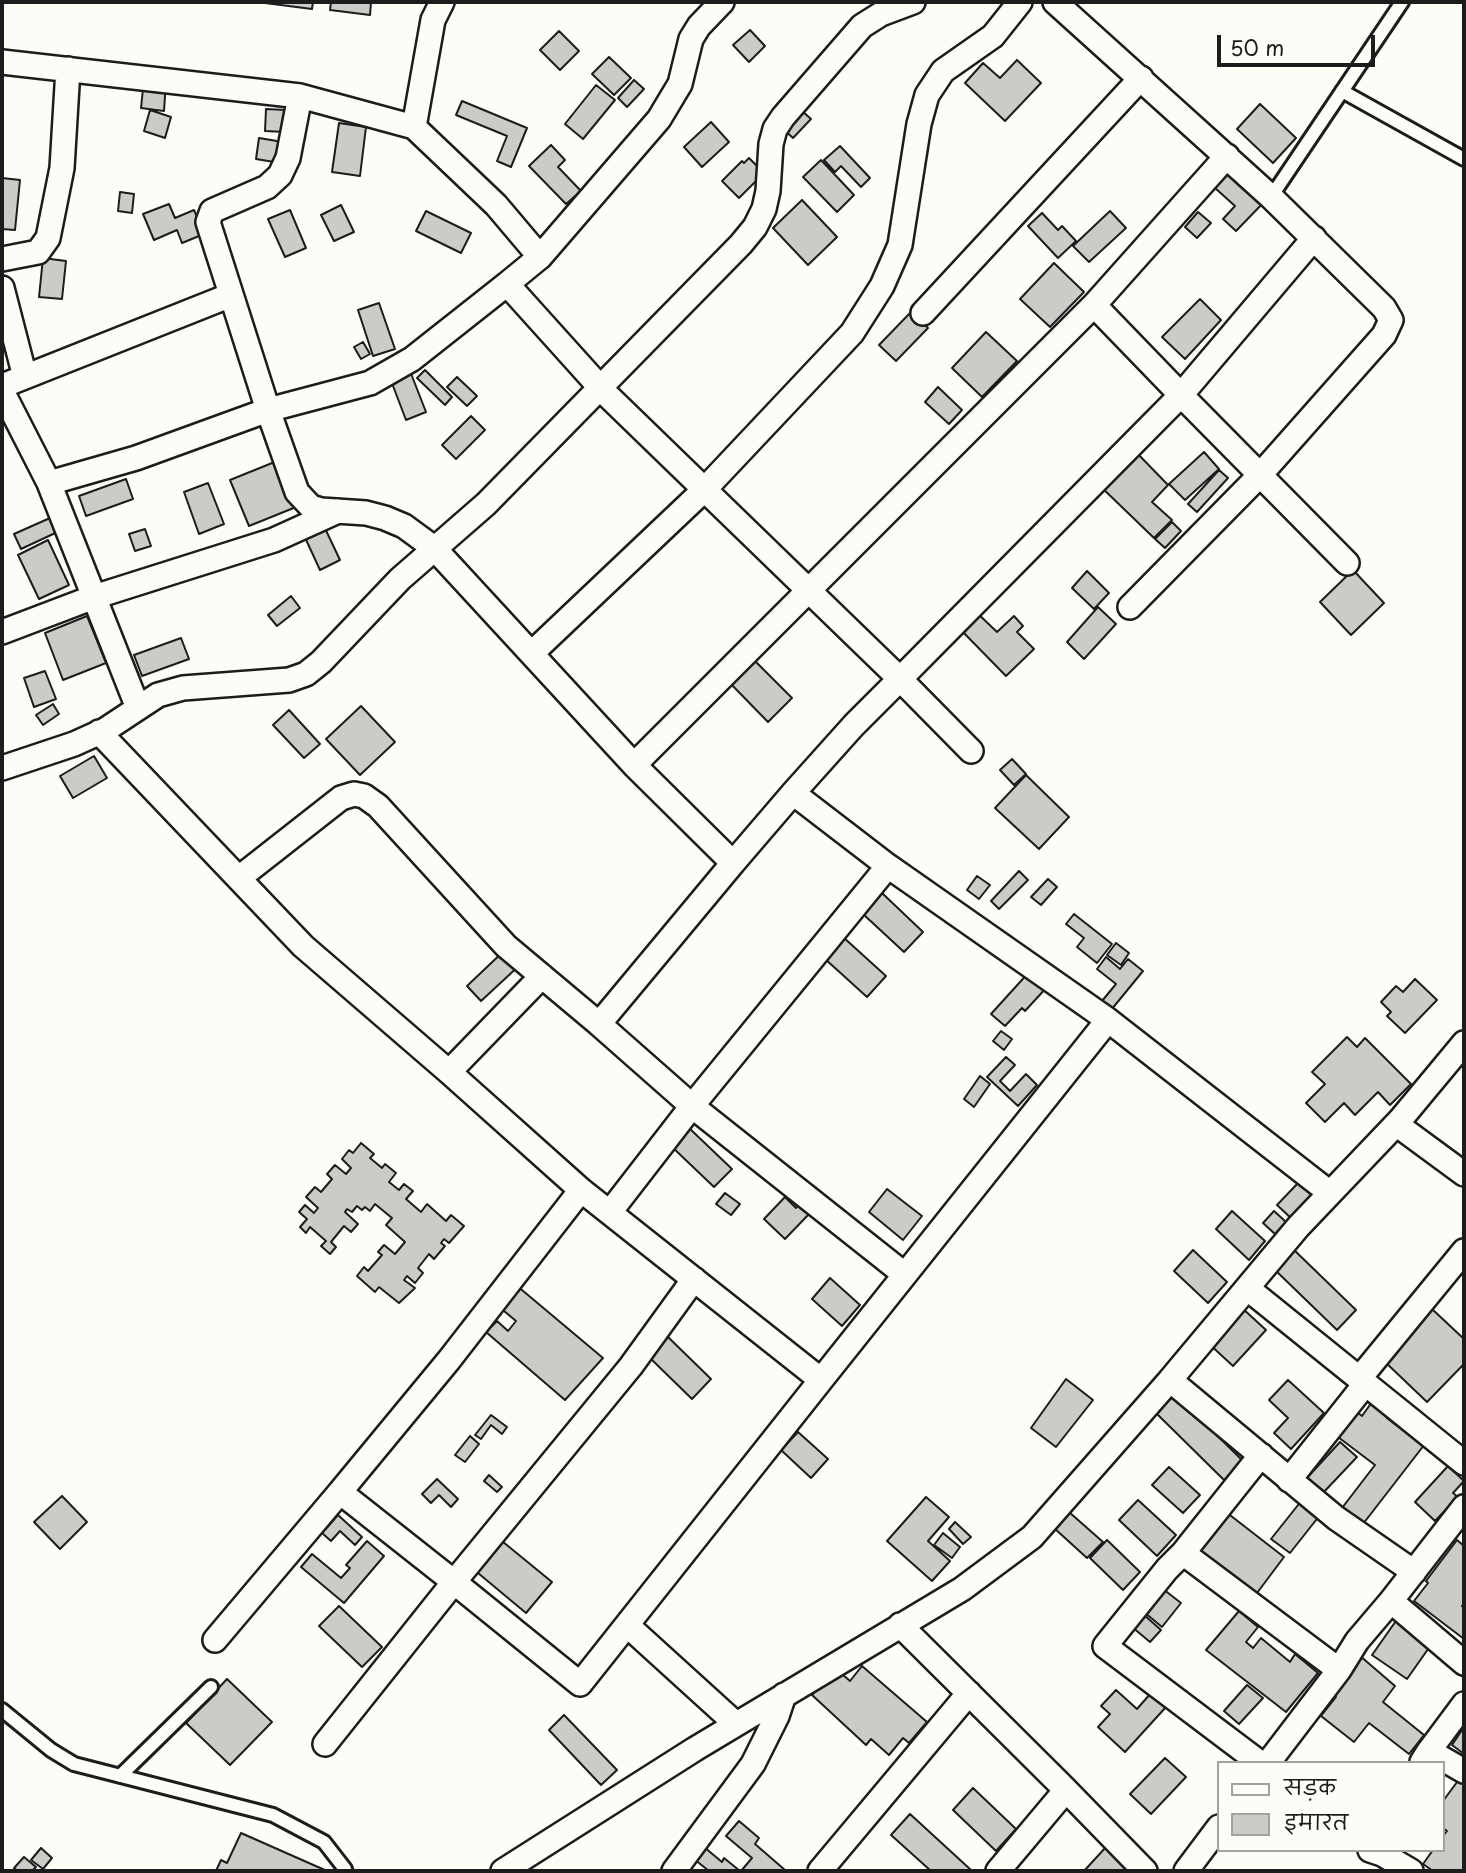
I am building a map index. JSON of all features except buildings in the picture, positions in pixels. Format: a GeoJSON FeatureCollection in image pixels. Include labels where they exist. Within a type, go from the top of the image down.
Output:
{"type":"FeatureCollection","features":[{"type":"Feature","properties":{"kind":"street"},"geometry":{"type":"LineString","coordinates":[[414,127],[433,20],[442,2]]}},
{"type":"Feature","properties":{"kind":"street"},"geometry":{"type":"LineString","coordinates":[[49,483],[136,458],[268,410],[370,383],[412,359],[540,257],[672,100],[680,85],[691,39],[699,26],[722,2]]}},
{"type":"Feature","properties":{"kind":"street"},"geometry":{"type":"LineString","coordinates":[[2,768],[74,744],[99,732],[158,695],[183,688],[289,680],[306,674],[321,662],[400,579],[486,504],[741,244],[755,227],[764,209],[771,144],[775,129],[783,117],[862,26],[881,14],[913,2]]}},
{"type":"Feature","properties":{"kind":"street"},"geometry":{"type":"LineString","coordinates":[[532,653],[704,490],[852,333],[882,286],[900,245],[919,124],[927,95],[943,71],[993,36],[1020,2]]}},
{"type":"Feature","properties":{"kind":"street"},"geometry":{"type":"LineString","coordinates":[[1055,2],[1271,197],[1384,307],[1391,320],[1384,335],[1260,475],[1130,607]]}},
{"type":"Feature","properties":{"kind":"street"},"geometry":{"type":"LineString","coordinates":[[2,62],[300,96],[414,127],[496,205],[540,257]]}},
{"type":"Feature","properties":{"kind":"street"},"geometry":{"type":"LineString","coordinates":[[2,260],[38,252],[48,238],[62,168],[68,69]]}},
{"type":"Feature","properties":{"kind":"street"},"geometry":{"type":"LineString","coordinates":[[923,313],[1141,78]]}},
{"type":"Feature","properties":{"kind":"street"},"geometry":{"type":"LineString","coordinates":[[300,96],[288,158],[280,175],[267,187],[218,207],[209,216],[209,229],[296,492],[311,507],[366,513],[385,518],[404,526],[433,548],[634,765],[733,863]]}},
{"type":"Feature","properties":{"kind":"street"},"geometry":{"type":"LineString","coordinates":[[634,765],[809,593],[1094,305],[1227,156]]}},
{"type":"Feature","properties":{"kind":"street"},"geometry":{"type":"LineString","coordinates":[[599,1024],[733,863],[854,725],[1181,395],[1314,238]]}},
{"type":"Feature","properties":{"kind":"street"},"geometry":{"type":"LineString","coordinates":[[506,285],[601,389],[971,751]]}},
{"type":"Feature","properties":{"kind":"street"},"geometry":{"type":"LineString","coordinates":[[2,288],[25,377]]}},
{"type":"Feature","properties":{"kind":"street"},"geometry":{"type":"LineString","coordinates":[[138,708],[49,483],[2,388],[231,295]]}},
{"type":"Feature","properties":{"kind":"street"},"geometry":{"type":"LineString","coordinates":[[1094,305],[1347,563]]}},
{"type":"Feature","properties":{"kind":"street"},"geometry":{"type":"LineString","coordinates":[[2,632],[94,597],[274,540],[338,511]]}},
{"type":"Feature","properties":{"kind":"street"},"geometry":{"type":"LineString","coordinates":[[99,732],[303,946],[581,1190],[821,1380]]}},
{"type":"Feature","properties":{"kind":"street"},"geometry":{"type":"LineString","coordinates":[[793,793],[888,866],[1108,1020],[1330,1193]]}},
{"type":"Feature","properties":{"kind":"street"},"geometry":{"type":"LineString","coordinates":[[239,878],[341,798],[354,794],[363,796],[378,806],[506,946],[692,1106],[904,1275]]}},
{"type":"Feature","properties":{"kind":"street"},"geometry":{"type":"LineString","coordinates":[[610,1212],[692,1106],[888,866]]}},
{"type":"Feature","properties":{"kind":"street"},"geometry":{"type":"LineString","coordinates":[[449,1072],[542,976]]}},
{"type":"Feature","properties":{"kind":"street"},"geometry":{"type":"LineString","coordinates":[[340,1492],[580,1684],[1108,1020]]}},
{"type":"Feature","properties":{"kind":"street"},"geometry":{"type":"LineString","coordinates":[[503,1871],[736,1724],[962,1589],[1032,1537],[1330,1193],[1396,1124],[1464,1043]]}},
{"type":"Feature","properties":{"kind":"street"},"geometry":{"type":"LineString","coordinates":[[1396,1124],[1464,1174]]}},
{"type":"Feature","properties":{"kind":"street"},"geometry":{"type":"LineString","coordinates":[[215,1640],[449,1360],[581,1190]]}},
{"type":"Feature","properties":{"kind":"street"},"geometry":{"type":"LineString","coordinates":[[1289,1479],[1464,1251]]}},
{"type":"Feature","properties":{"kind":"street"},"geometry":{"type":"LineString","coordinates":[[325,1744],[631,1366],[694,1279]]}},
{"type":"Feature","properties":{"kind":"street"},"geometry":{"type":"LineString","coordinates":[[1247,1288],[1464,1463]]}},
{"type":"Feature","properties":{"kind":"street"},"geometry":{"type":"LineString","coordinates":[[1170,1380],[1336,1518],[1414,1572]]}},
{"type":"Feature","properties":{"kind":"street"},"geometry":{"type":"LineString","coordinates":[[1256,1761],[1105,1646],[1261,1455]]}},
{"type":"Feature","properties":{"kind":"street"},"geometry":{"type":"LineString","coordinates":[[1270,1761],[1339,1670],[1357,1641],[1464,1507]]}},
{"type":"Feature","properties":{"kind":"street"},"geometry":{"type":"LineString","coordinates":[[1183,1553],[1339,1670]]}},
{"type":"Feature","properties":{"kind":"street"},"geometry":{"type":"LineString","coordinates":[[1391,1601],[1464,1662]]}},
{"type":"Feature","properties":{"kind":"street"},"geometry":{"type":"LineString","coordinates":[[627,1625],[736,1724]]}},
{"type":"Feature","properties":{"kind":"street"},"geometry":{"type":"LineString","coordinates":[[900,1625],[1145,1871]]}},
{"type":"Feature","properties":{"kind":"street"},"geometry":{"type":"LineString","coordinates":[[820,1871],[969,1693]]}},
{"type":"Feature","properties":{"kind":"street"},"geometry":{"type":"LineString","coordinates":[[674,1871],[752,1764],[777,1716],[784,1695]]}},
{"type":"Feature","properties":{"kind":"street"},"geometry":{"type":"LineString","coordinates":[[1426,1757],[1464,1704]]}},
{"type":"Feature","properties":{"kind":"street"},"geometry":{"type":"LineString","coordinates":[[1445,1764],[1464,1771]]}},
{"type":"Feature","properties":{"kind":"street"},"geometry":{"type":"LineString","coordinates":[[998,1871],[1066,1790]]}},
{"type":"Feature","properties":{"kind":"street"},"geometry":{"type":"LineString","coordinates":[[1186,1871],[1218,1828]]}},
{"type":"Feature","properties":{"kind":"street"},"geometry":{"type":"LineString","coordinates":[[1376,1852],[1411,1871]]}},
{"type":"Feature","properties":{"kind":"lane"},"geometry":{"type":"LineString","coordinates":[[1271,197],[1402,2]]}},
{"type":"Feature","properties":{"kind":"lane"},"geometry":{"type":"LineString","coordinates":[[1342,91],[1464,159]]}},
{"type":"Feature","properties":{"kind":"lane"},"geometry":{"type":"LineString","coordinates":[[120,1776],[211,1687]]}},
{"type":"Feature","properties":{"kind":"lane"},"geometry":{"type":"LineString","coordinates":[[2,1710],[62,1758],[74,1764],[273,1815],[324,1842],[344,1871]]}}]}
